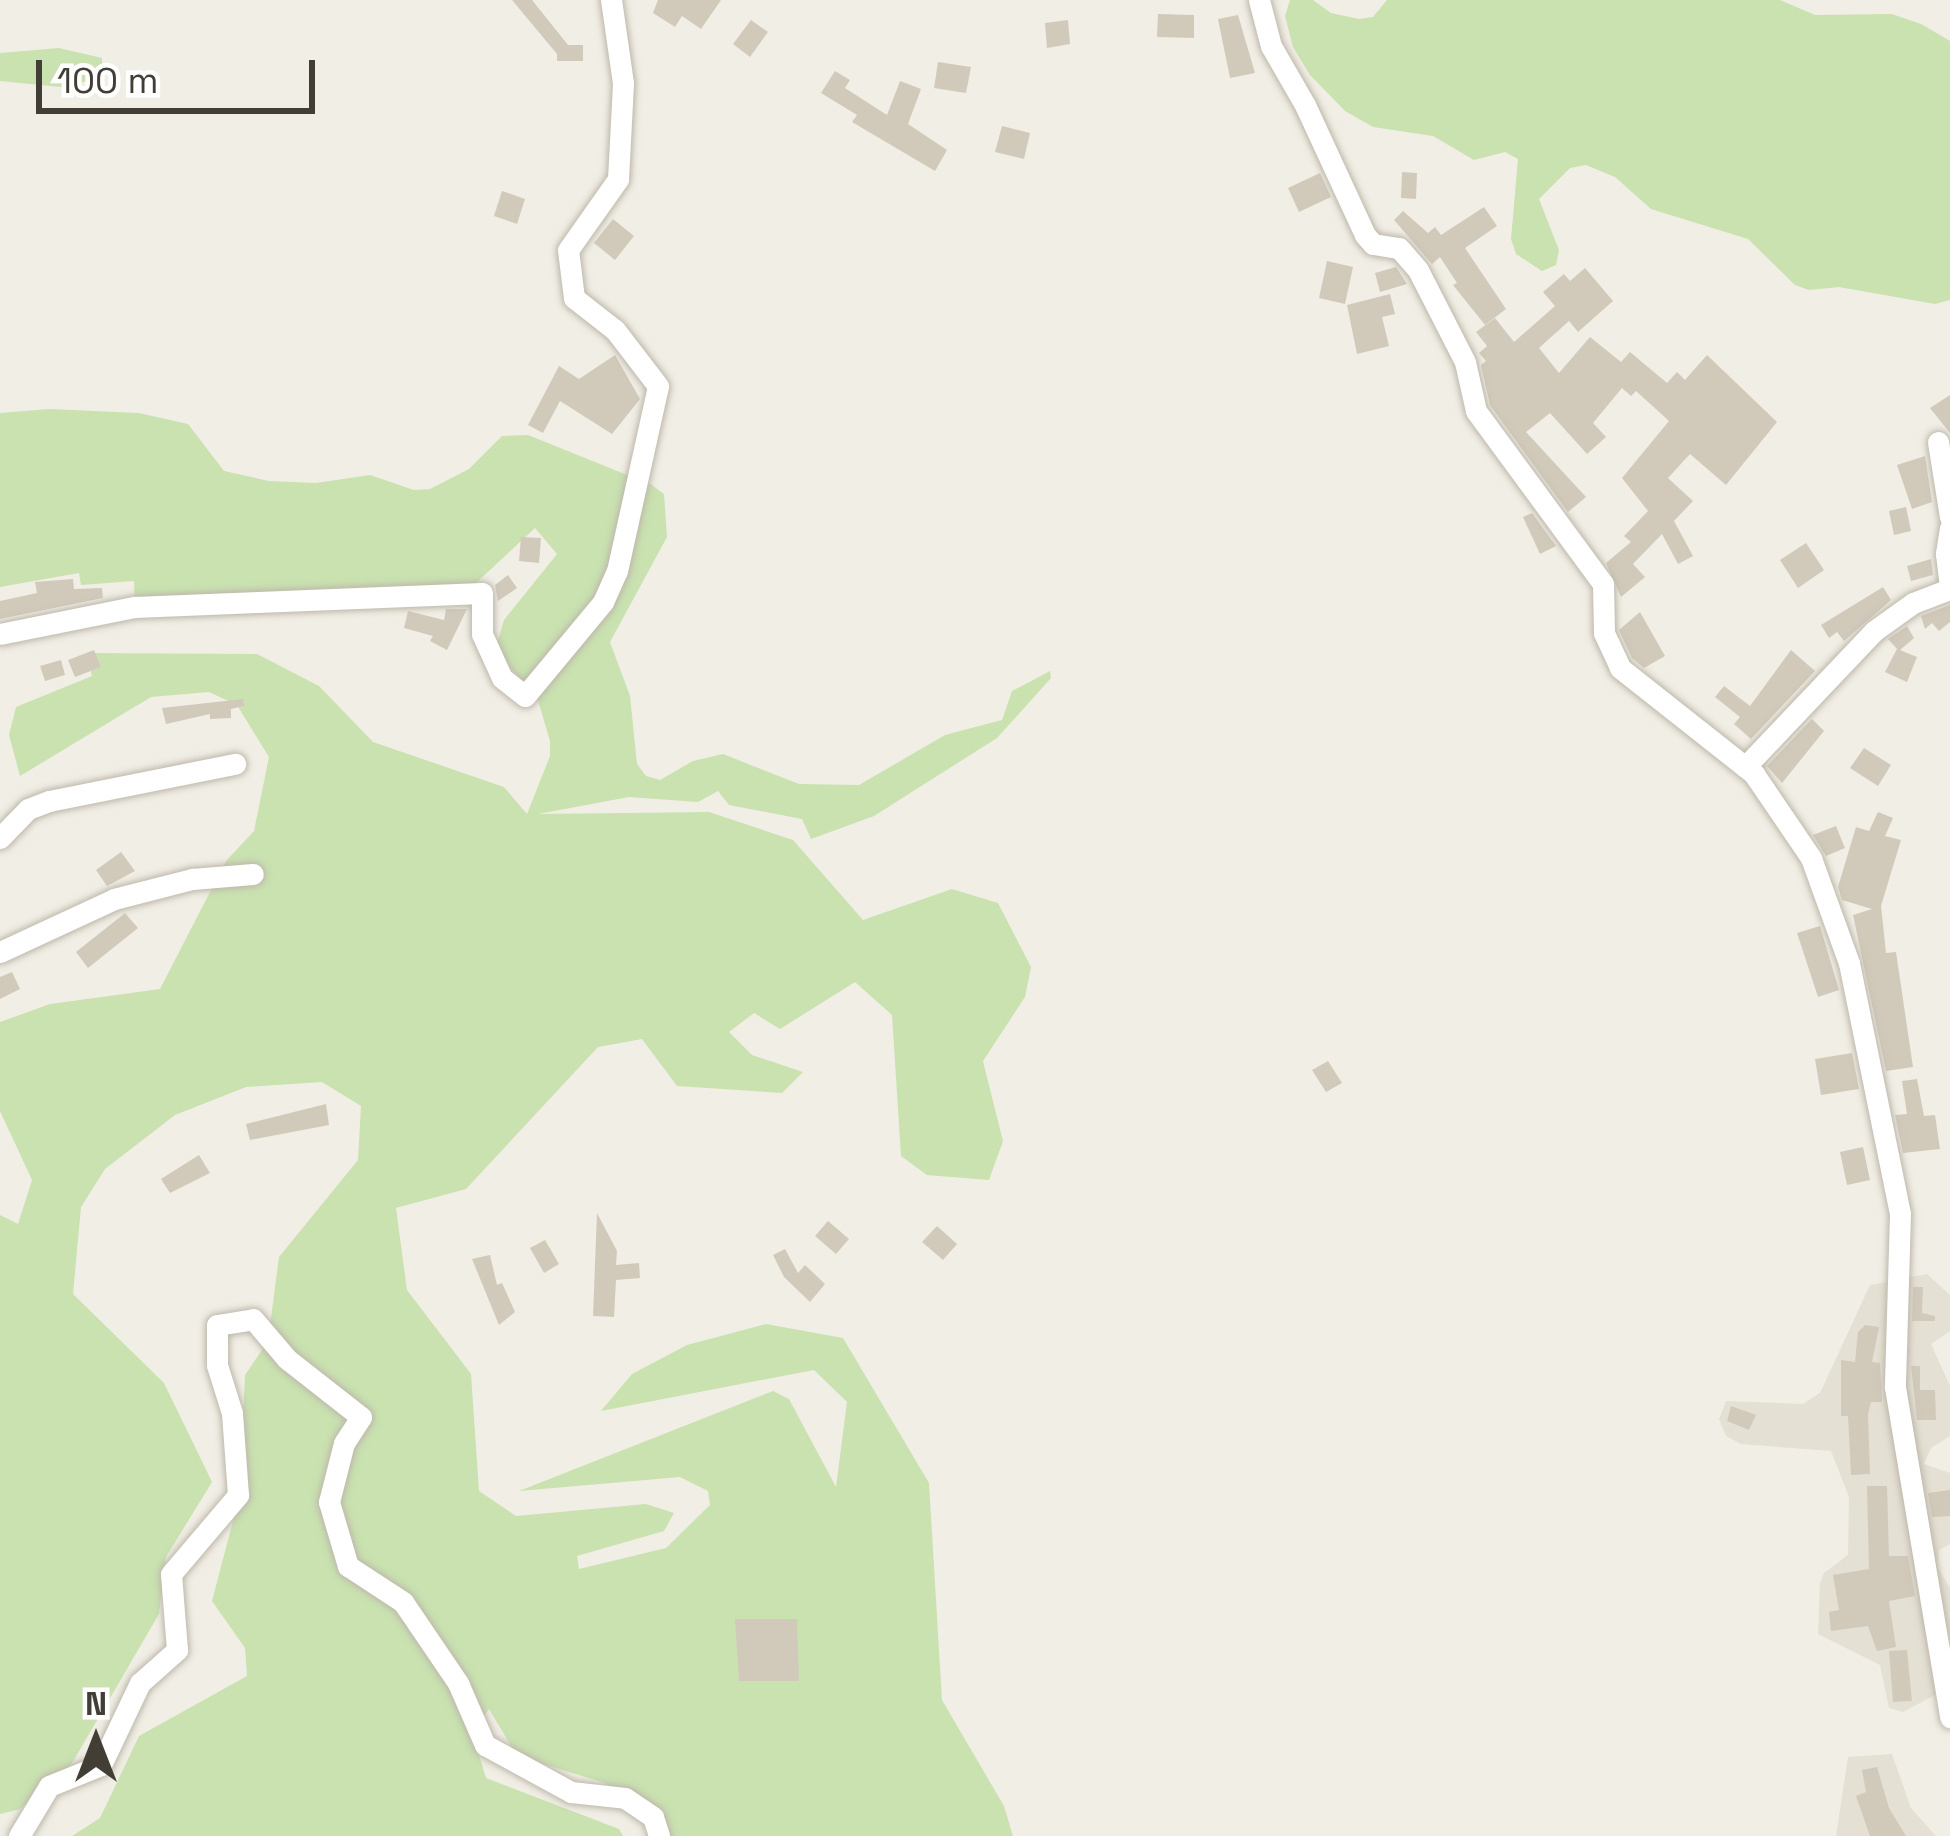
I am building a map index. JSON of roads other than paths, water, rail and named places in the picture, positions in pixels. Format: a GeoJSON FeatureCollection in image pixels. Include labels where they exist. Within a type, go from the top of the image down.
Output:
{"type":"FeatureCollection","features":[{"type":"Feature","properties":{"kind":"street"},"geometry":{"type":"LineString","coordinates":[[0,634],[134,607],[482,593],[482,634],[502,678],[525,696],[563,644],[603,602],[617,572],[658,386],[615,330],[574,298],[568,250],[618,179],[623,83],[610,0]]}},
{"type":"Feature","properties":{"kind":"street"},"geometry":{"type":"LineString","coordinates":[[1259,0],[1271,46],[1305,105],[1365,235],[1373,244],[1399,248],[1418,270],[1465,362],[1476,411],[1603,584],[1604,633],[1620,668],[1745,766],[1811,858],[1849,963],[1878,1087],[1900,1214],[1895,1387],[1950,1717]]}},
{"type":"Feature","properties":{"kind":"street"},"geometry":{"type":"LineString","coordinates":[[1939,442],[1950,517]]}},
{"type":"Feature","properties":{"kind":"street"},"geometry":{"type":"LineString","coordinates":[[1745,766],[1874,632],[1913,603],[1950,588],[1946,554],[1950,527]]}},
{"type":"Feature","properties":{"kind":"street"},"geometry":{"type":"LineString","coordinates":[[0,838],[28,809],[49,802],[236,764]]}},
{"type":"Feature","properties":{"kind":"street"},"geometry":{"type":"LineString","coordinates":[[0,952],[113,899],[192,879],[254,874]]}},
{"type":"Feature","properties":{"kind":"street"},"geometry":{"type":"LineString","coordinates":[[19,1836],[49,1786],[101,1765],[140,1683],[177,1650],[171,1574],[238,1495],[232,1413],[217,1364],[217,1325],[254,1319],[287,1359],[361,1417],[344,1443],[329,1502],[348,1566],[403,1602],[458,1683],[485,1745],[571,1792],[626,1798],[653,1816],[659,1836]]}}]}
